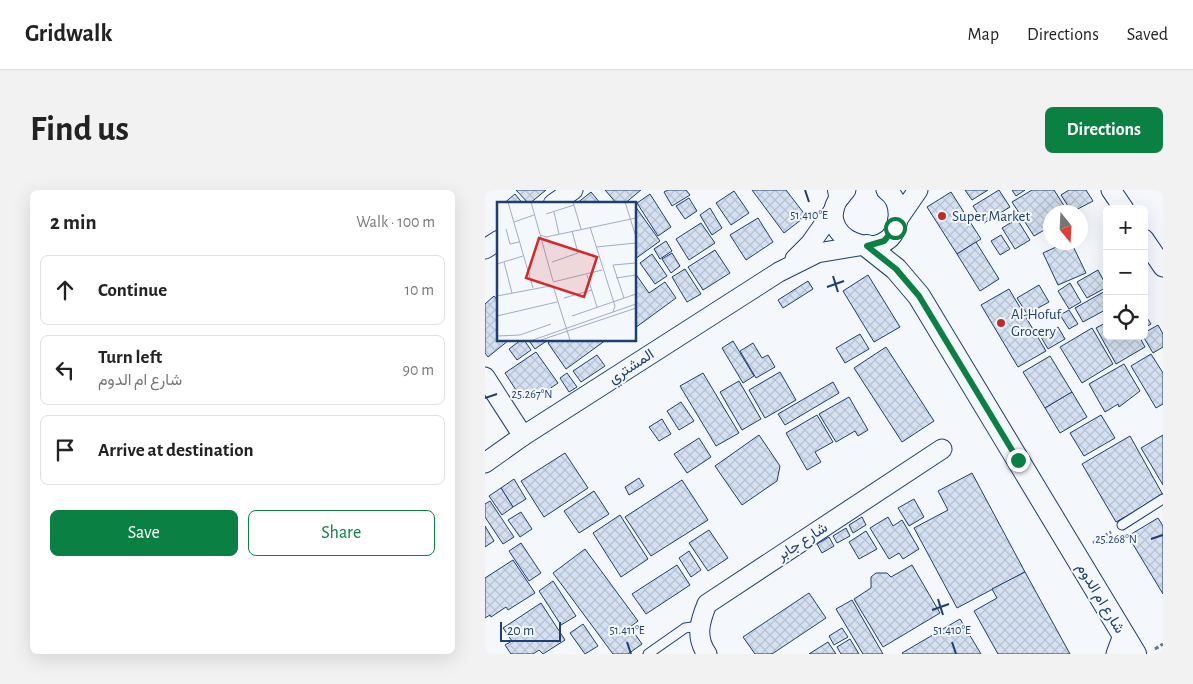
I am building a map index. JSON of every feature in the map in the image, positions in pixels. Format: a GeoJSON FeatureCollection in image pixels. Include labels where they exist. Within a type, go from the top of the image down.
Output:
{"type":"FeatureCollection","features":[{"type":"Feature","properties":{"kind":"street"},"geometry":{"type":"LineString","coordinates":[[556,202],[573,190]]}},
{"type":"Feature","properties":{"kind":"street"},"geometry":{"type":"LineString","coordinates":[[886,190],[895,200],[898,219]]}},
{"type":"Feature","properties":{"kind":"street"},"geometry":{"type":"LineString","coordinates":[[898,219],[918,190]]}},
{"type":"Feature","properties":{"kind":"street"},"geometry":{"type":"LineString","coordinates":[[1111,190],[1121,205]]}},
{"type":"Feature","properties":{"kind":"street"},"geometry":{"type":"LineString","coordinates":[[840,196],[837,228],[842,236],[863,246]]}},
{"type":"Feature","properties":{"kind":"street","name":"المشتري"},"geometry":{"type":"LineString","coordinates":[[779,272],[810,244],[840,196]]}},
{"type":"Feature","properties":{"kind":"street","name":"المشتري"},"geometry":{"type":"LineString","coordinates":[[485,463],[523,436],[779,272],[817,254],[876,245],[891,235],[898,219]]}},
{"type":"Feature","properties":{"kind":"street"},"geometry":{"type":"LineString","coordinates":[[485,249],[497,241]]}},
{"type":"Feature","properties":{"kind":"street"},"geometry":{"type":"LineString","coordinates":[[1148,245],[1163,267]]}},
{"type":"Feature","properties":{"kind":"street","name":"شارع ام الدوم"},"geometry":{"type":"LineString","coordinates":[[863,246],[896,269],[919,296],[1075,554],[1120,644],[1135,654]]}},
{"type":"Feature","properties":{"kind":"street"},"geometry":{"type":"LineString","coordinates":[[485,377],[523,436]]}},
{"type":"Feature","properties":{"kind":"street","name":"شارع جابر"},"geometry":{"type":"LineString","coordinates":[[699,626],[707,604],[942,449]]}},
{"type":"Feature","properties":{"kind":"street"},"geometry":{"type":"LineString","coordinates":[[699,626],[702,647],[707,654]]}},
{"type":"Feature","properties":{"kind":"lane"},"geometry":{"type":"LineString","coordinates":[[1122,525],[1163,499]]}},
{"type":"Feature","properties":{"kind":"lane"},"geometry":{"type":"LineString","coordinates":[[648,654],[685,628],[699,626]]}},
{"type":"Feature","properties":{"kind":"path"},"geometry":{"type":"LineString","coordinates":[[1075,554],[1122,525]]}},
{"type":"Feature","properties":{"kind":"building"},"geometry":{"type":"Polygon","coordinates":[[[516,190],[546,190],[531,202],[527,202],[516,190]]]}},
{"type":"Feature","properties":{"kind":"building"},"geometry":{"type":"Polygon","coordinates":[[[605,190],[641,190],[626,202],[615,202],[605,190]]]}},
{"type":"Feature","properties":{"kind":"building"},"geometry":{"type":"Polygon","coordinates":[[[668,190],[686,190],[690,195],[672,206],[664,192],[668,190]]]}},
{"type":"Feature","properties":{"kind":"building"},"geometry":{"type":"Polygon","coordinates":[[[752,190],[786,190],[806,216],[784,233],[752,190]]]}},
{"type":"Feature","properties":{"kind":"building"},"geometry":{"type":"Polygon","coordinates":[[[965,190],[988,190],[972,200],[965,190]]]}},
{"type":"Feature","properties":{"kind":"building"},"geometry":{"type":"Polygon","coordinates":[[[999,190],[1010,207],[984,223],[973,206],[999,190]]]}},
{"type":"Feature","properties":{"kind":"building"},"geometry":{"type":"Polygon","coordinates":[[[1012,190],[1025,190],[1016,196],[1012,190]]]}},
{"type":"Feature","properties":{"kind":"building"},"geometry":{"type":"Polygon","coordinates":[[[1032,190],[1054,190],[1064,205],[1043,205],[1043,231],[1034,236],[1012,202],[1032,190]]]}},
{"type":"Feature","properties":{"kind":"building"},"geometry":{"type":"Polygon","coordinates":[[[1069,190],[1086,190],[1093,201],[1085,205],[1067,205],[1061,195],[1069,190]]]}},
{"type":"Feature","properties":{"kind":"building"},"geometry":{"type":"Polygon","coordinates":[[[734,191],[749,213],[731,225],[716,203],[734,191]]]}},
{"type":"Feature","properties":{"kind":"building"},"geometry":{"type":"Polygon","coordinates":[[[591,192],[599,202],[578,202],[591,192]]]}},
{"type":"Feature","properties":{"kind":"building"},"geometry":{"type":"Polygon","coordinates":[[[951,192],[981,239],[957,254],[927,207],[951,192]]]}},
{"type":"Feature","properties":{"kind":"building"},"geometry":{"type":"Polygon","coordinates":[[[515,194],[521,202],[505,202],[515,194]]]}},
{"type":"Feature","properties":{"kind":"building"},"geometry":{"type":"Polygon","coordinates":[[[650,194],[671,227],[658,236],[637,203],[650,194]]]}},
{"type":"Feature","properties":{"kind":"building"},"geometry":{"type":"Polygon","coordinates":[[[689,198],[697,211],[685,219],[676,206],[689,198]]]}},
{"type":"Feature","properties":{"kind":"building"},"geometry":{"type":"Polygon","coordinates":[[[636,207],[660,241],[636,258],[636,207]]]}},
{"type":"Feature","properties":{"kind":"building"},"geometry":{"type":"Polygon","coordinates":[[[710,208],[722,228],[712,235],[700,215],[710,208]]]}},
{"type":"Feature","properties":{"kind":"building"},"geometry":{"type":"Polygon","coordinates":[[[758,218],[773,242],[746,260],[730,235],[758,218]]]}},
{"type":"Feature","properties":{"kind":"building"},"geometry":{"type":"Polygon","coordinates":[[[1017,219],[1030,240],[1015,249],[1002,228],[1017,219]]]}},
{"type":"Feature","properties":{"kind":"building"},"geometry":{"type":"Polygon","coordinates":[[[701,223],[715,243],[689,260],[676,239],[701,223]]]}},
{"type":"Feature","properties":{"kind":"building"},"geometry":{"type":"Polygon","coordinates":[[[1001,235],[1010,249],[1000,255],[991,241],[1001,235]]]}},
{"type":"Feature","properties":{"kind":"building"},"geometry":{"type":"Polygon","coordinates":[[[666,241],[672,251],[660,259],[654,249],[666,241]]]}},
{"type":"Feature","properties":{"kind":"building"},"geometry":{"type":"Polygon","coordinates":[[[976,242],[999,279],[980,291],[957,254],[976,242]]]}},
{"type":"Feature","properties":{"kind":"building"},"geometry":{"type":"Polygon","coordinates":[[[715,250],[730,273],[703,290],[688,267],[715,250]]]}},
{"type":"Feature","properties":{"kind":"building"},"geometry":{"type":"Polygon","coordinates":[[[1050,250],[1075,250],[1086,273],[1058,285],[1043,253],[1050,250]]]}},
{"type":"Feature","properties":{"kind":"building"},"geometry":{"type":"Polygon","coordinates":[[[672,253],[680,266],[671,273],[662,259],[672,253]]]}},
{"type":"Feature","properties":{"kind":"building"},"geometry":{"type":"Polygon","coordinates":[[[652,254],[667,276],[655,284],[640,263],[652,254]]]}},
{"type":"Feature","properties":{"kind":"building"},"geometry":{"type":"Polygon","coordinates":[[[685,269],[701,294],[687,302],[672,277],[685,269]]]}},
{"type":"Feature","properties":{"kind":"building"},"geometry":{"type":"Polygon","coordinates":[[[1098,270],[1103,279],[1103,289],[1087,298],[1077,282],[1098,270]]]}},
{"type":"Feature","properties":{"kind":"building"},"geometry":{"type":"Polygon","coordinates":[[[636,274],[649,293],[665,282],[676,298],[636,327],[636,274]]]}},
{"type":"Feature","properties":{"kind":"building"},"geometry":{"type":"Polygon","coordinates":[[[868,275],[900,327],[874,342],[843,291],[868,275]]]}},
{"type":"Feature","properties":{"kind":"building"},"geometry":{"type":"Polygon","coordinates":[[[808,281],[813,289],[783,308],[778,300],[808,281]]]}},
{"type":"Feature","properties":{"kind":"building"},"geometry":{"type":"Polygon","coordinates":[[[1070,283],[1081,302],[1069,309],[1058,291],[1070,283]]]}},
{"type":"Feature","properties":{"kind":"building"},"geometry":{"type":"Polygon","coordinates":[[[1039,285],[1049,302],[1027,314],[1017,298],[1039,285]]]}},
{"type":"Feature","properties":{"kind":"building"},"geometry":{"type":"Polygon","coordinates":[[[1009,289],[1046,351],[1018,367],[981,305],[1009,289]]]}},
{"type":"Feature","properties":{"kind":"building"},"geometry":{"type":"Polygon","coordinates":[[[1103,292],[1103,311],[1083,322],[1075,308],[1103,292]]]}},
{"type":"Feature","properties":{"kind":"building"},"geometry":{"type":"Polygon","coordinates":[[[494,296],[497,300],[497,341],[508,341],[488,357],[485,353],[485,304],[494,296]]]}},
{"type":"Feature","properties":{"kind":"building"},"geometry":{"type":"Polygon","coordinates":[[[1069,310],[1078,324],[1069,329],[1060,315],[1069,310]]]}},
{"type":"Feature","properties":{"kind":"building"},"geometry":{"type":"Polygon","coordinates":[[[1103,324],[1103,340],[1141,340],[1145,347],[1116,364],[1096,328],[1103,324]]]}},
{"type":"Feature","properties":{"kind":"building"},"geometry":{"type":"Polygon","coordinates":[[[1158,325],[1163,334],[1163,347],[1153,353],[1145,340],[1148,340],[1148,331],[1158,325]]]}},
{"type":"Feature","properties":{"kind":"building"},"geometry":{"type":"Polygon","coordinates":[[[1058,327],[1065,339],[1048,349],[1041,337],[1058,327]]]}},
{"type":"Feature","properties":{"kind":"building"},"geometry":{"type":"Polygon","coordinates":[[[1092,328],[1113,364],[1082,383],[1060,347],[1092,328]]]}},
{"type":"Feature","properties":{"kind":"building"},"geometry":{"type":"Polygon","coordinates":[[[860,334],[869,349],[845,363],[836,348],[860,334]]]}},
{"type":"Feature","properties":{"kind":"building"},"geometry":{"type":"Polygon","coordinates":[[[520,341],[525,341],[531,350],[517,360],[509,349],[520,341]]]}},
{"type":"Feature","properties":{"kind":"building"},"geometry":{"type":"Polygon","coordinates":[[[532,341],[547,341],[535,349],[530,342],[532,341]]]}},
{"type":"Feature","properties":{"kind":"building"},"geometry":{"type":"Polygon","coordinates":[[[551,341],[605,341],[566,369],[548,343],[551,341]]]}},
{"type":"Feature","properties":{"kind":"building"},"geometry":{"type":"Polygon","coordinates":[[[733,341],[754,376],[743,383],[722,348],[733,341]]]}},
{"type":"Feature","properties":{"kind":"building"},"geometry":{"type":"Polygon","coordinates":[[[753,343],[762,358],[768,355],[775,367],[756,378],[740,351],[753,343]]]}},
{"type":"Feature","properties":{"kind":"building"},"geometry":{"type":"Polygon","coordinates":[[[886,347],[934,421],[902,442],[854,368],[886,347]]]}},
{"type":"Feature","properties":{"kind":"building"},"geometry":{"type":"Polygon","coordinates":[[[536,352],[558,383],[545,392],[534,390],[524,397],[516,390],[505,373],[536,352]]]}},
{"type":"Feature","properties":{"kind":"building"},"geometry":{"type":"Polygon","coordinates":[[[1151,354],[1163,373],[1163,404],[1156,408],[1131,366],[1151,354]]]}},
{"type":"Feature","properties":{"kind":"building"},"geometry":{"type":"Polygon","coordinates":[[[597,355],[605,366],[581,382],[573,371],[597,355]]]}},
{"type":"Feature","properties":{"kind":"building"},"geometry":{"type":"Polygon","coordinates":[[[1050,356],[1072,392],[1045,408],[1023,372],[1050,356]]]}},
{"type":"Feature","properties":{"kind":"building"},"geometry":{"type":"Polygon","coordinates":[[[1124,364],[1140,391],[1119,407],[1118,404],[1105,412],[1089,384],[1124,364]]]}},
{"type":"Feature","properties":{"kind":"building"},"geometry":{"type":"Polygon","coordinates":[[[780,372],[796,400],[765,418],[749,390],[780,372]]]}},
{"type":"Feature","properties":{"kind":"building"},"geometry":{"type":"Polygon","coordinates":[[[567,373],[577,387],[569,392],[560,378],[567,373]]]}},
{"type":"Feature","properties":{"kind":"building"},"geometry":{"type":"Polygon","coordinates":[[[703,373],[739,433],[716,446],[680,386],[703,373]]]}},
{"type":"Feature","properties":{"kind":"building"},"geometry":{"type":"Polygon","coordinates":[[[739,381],[761,419],[742,430],[720,392],[739,381]]]}},
{"type":"Feature","properties":{"kind":"building"},"geometry":{"type":"Polygon","coordinates":[[[833,382],[839,393],[785,425],[778,414],[833,382]]]}},
{"type":"Feature","properties":{"kind":"building"},"geometry":{"type":"Polygon","coordinates":[[[1072,392],[1087,417],[1060,433],[1045,408],[1072,392]]]}},
{"type":"Feature","properties":{"kind":"building"},"geometry":{"type":"Polygon","coordinates":[[[849,397],[868,430],[858,436],[855,431],[836,442],[819,414],[849,397]]]}},
{"type":"Feature","properties":{"kind":"building"},"geometry":{"type":"Polygon","coordinates":[[[681,402],[694,421],[679,430],[667,411],[681,402]]]}},
{"type":"Feature","properties":{"kind":"building"},"geometry":{"type":"Polygon","coordinates":[[[817,415],[833,442],[815,452],[821,462],[807,470],[786,433],[817,415]]]}},
{"type":"Feature","properties":{"kind":"building"},"geometry":{"type":"Polygon","coordinates":[[[1101,415],[1115,438],[1084,456],[1070,433],[1101,415]]]}},
{"type":"Feature","properties":{"kind":"building"},"geometry":{"type":"Polygon","coordinates":[[[662,419],[671,434],[659,441],[649,427],[662,419]]]}},
{"type":"Feature","properties":{"kind":"building"},"geometry":{"type":"Polygon","coordinates":[[[759,435],[780,466],[777,481],[742,505],[715,466],[759,435]]]}},
{"type":"Feature","properties":{"kind":"building"},"geometry":{"type":"Polygon","coordinates":[[[1163,435],[1163,485],[1141,448],[1163,435]]]}},
{"type":"Feature","properties":{"kind":"building"},"geometry":{"type":"Polygon","coordinates":[[[1130,436],[1163,495],[1116,522],[1082,464],[1130,436]]]}},
{"type":"Feature","properties":{"kind":"building"},"geometry":{"type":"Polygon","coordinates":[[[699,438],[711,457],[687,473],[674,454],[699,438]]]}},
{"type":"Feature","properties":{"kind":"building"},"geometry":{"type":"Polygon","coordinates":[[[565,453],[588,488],[544,517],[521,481],[565,453]]]}},
{"type":"Feature","properties":{"kind":"building"},"geometry":{"type":"Polygon","coordinates":[[[972,473],[1025,572],[957,608],[914,528],[948,510],[938,491],[972,473]]]}},
{"type":"Feature","properties":{"kind":"building"},"geometry":{"type":"Polygon","coordinates":[[[639,478],[644,486],[629,495],[625,487],[639,478]]]}},
{"type":"Feature","properties":{"kind":"building"},"geometry":{"type":"Polygon","coordinates":[[[514,479],[526,499],[513,507],[501,488],[514,479]]]}},
{"type":"Feature","properties":{"kind":"building"},"geometry":{"type":"Polygon","coordinates":[[[682,480],[708,520],[651,556],[625,517],[682,480]]]}},
{"type":"Feature","properties":{"kind":"building"},"geometry":{"type":"Polygon","coordinates":[[[501,488],[513,507],[502,515],[489,496],[501,488]]]}},
{"type":"Feature","properties":{"kind":"building"},"geometry":{"type":"Polygon","coordinates":[[[594,491],[609,514],[579,533],[564,511],[594,491]]]}},
{"type":"Feature","properties":{"kind":"building"},"geometry":{"type":"Polygon","coordinates":[[[914,499],[924,517],[909,526],[898,508],[914,499]]]}},
{"type":"Feature","properties":{"kind":"building"},"geometry":{"type":"Polygon","coordinates":[[[490,501],[514,537],[503,544],[485,517],[485,504],[490,501]]]}},
{"type":"Feature","properties":{"kind":"building"},"geometry":{"type":"Polygon","coordinates":[[[521,512],[532,529],[520,537],[508,520],[521,512]]]}},
{"type":"Feature","properties":{"kind":"building"},"geometry":{"type":"Polygon","coordinates":[[[620,515],[648,559],[621,577],[593,533],[620,515]]]}},
{"type":"Feature","properties":{"kind":"building"},"geometry":{"type":"Polygon","coordinates":[[[862,517],[866,525],[853,533],[849,525],[862,517]]]}},
{"type":"Feature","properties":{"kind":"building"},"geometry":{"type":"Polygon","coordinates":[[[888,517],[893,526],[902,520],[919,549],[903,559],[899,553],[889,559],[870,528],[888,517]]]}},
{"type":"Feature","properties":{"kind":"building"},"geometry":{"type":"Polygon","coordinates":[[[1158,518],[1163,526],[1163,594],[1128,536],[1158,518]]]}},
{"type":"Feature","properties":{"kind":"building"},"geometry":{"type":"Polygon","coordinates":[[[485,526],[494,541],[485,547],[485,526]]]}},
{"type":"Feature","properties":{"kind":"building"},"geometry":{"type":"Polygon","coordinates":[[[846,528],[850,536],[837,543],[833,536],[846,528]]]}},
{"type":"Feature","properties":{"kind":"building"},"geometry":{"type":"Polygon","coordinates":[[[709,530],[728,558],[708,571],[689,543],[709,530]]]}},
{"type":"Feature","properties":{"kind":"building"},"geometry":{"type":"Polygon","coordinates":[[[866,531],[877,549],[859,559],[849,542],[866,531]]]}},
{"type":"Feature","properties":{"kind":"building"},"geometry":{"type":"Polygon","coordinates":[[[829,537],[834,546],[822,553],[817,544],[829,537]]]}},
{"type":"Feature","properties":{"kind":"building"},"geometry":{"type":"Polygon","coordinates":[[[521,543],[541,573],[529,581],[509,551],[521,543]]]}},
{"type":"Feature","properties":{"kind":"building"},"geometry":{"type":"Polygon","coordinates":[[[585,549],[638,621],[630,627],[642,644],[628,654],[613,654],[553,573],[585,549]]]}},
{"type":"Feature","properties":{"kind":"building"},"geometry":{"type":"Polygon","coordinates":[[[689,551],[701,570],[691,577],[679,558],[689,551]]]}},
{"type":"Feature","properties":{"kind":"building"},"geometry":{"type":"Polygon","coordinates":[[[513,560],[535,593],[508,610],[506,607],[491,617],[490,615],[485,618],[485,578],[513,560]]]}},
{"type":"Feature","properties":{"kind":"building"},"geometry":{"type":"Polygon","coordinates":[[[677,565],[690,585],[646,614],[632,594],[677,565]]]}},
{"type":"Feature","properties":{"kind":"building"},"geometry":{"type":"Polygon","coordinates":[[[912,565],[940,613],[883,647],[854,599],[871,588],[871,577],[876,573],[887,573],[891,577],[912,565]]]}},
{"type":"Feature","properties":{"kind":"building"},"geometry":{"type":"Polygon","coordinates":[[[1025,572],[1070,654],[998,654],[974,611],[997,598],[992,589],[1025,572]]]}},
{"type":"Feature","properties":{"kind":"building"},"geometry":{"type":"Polygon","coordinates":[[[553,581],[576,616],[561,625],[539,591],[553,581]]]}},
{"type":"Feature","properties":{"kind":"building"},"geometry":{"type":"Polygon","coordinates":[[[809,593],[826,618],[772,654],[755,654],[743,637],[809,593]]]}},
{"type":"Feature","properties":{"kind":"building"},"geometry":{"type":"Polygon","coordinates":[[[852,600],[883,654],[863,654],[836,609],[852,600]]]}},
{"type":"Feature","properties":{"kind":"building"},"geometry":{"type":"Polygon","coordinates":[[[541,603],[565,640],[543,654],[539,650],[533,654],[511,654],[505,645],[512,641],[503,628],[541,603]]]}},
{"type":"Feature","properties":{"kind":"building"},"geometry":{"type":"Polygon","coordinates":[[[960,619],[981,654],[902,653],[960,619]]]}},
{"type":"Feature","properties":{"kind":"building"},"geometry":{"type":"Polygon","coordinates":[[[583,624],[598,646],[585,654],[570,633],[583,624]]]}},
{"type":"Feature","properties":{"kind":"building"},"geometry":{"type":"Polygon","coordinates":[[[842,628],[848,637],[834,645],[829,636],[842,628]]]}},
{"type":"Feature","properties":{"kind":"building"},"geometry":{"type":"Polygon","coordinates":[[[850,639],[859,654],[841,654],[837,647],[850,639]]]}},
{"type":"Feature","properties":{"kind":"building"},"geometry":{"type":"Polygon","coordinates":[[[828,642],[836,654],[809,654],[828,642]]]}},
{"type":"Feature","properties":{"kind":"place","name":"Super Market"},"geometry":{"type":"Point","coordinates":[942,216]}},
{"type":"Feature","properties":{"kind":"place","name":"Al-Hofuf Grocery"},"geometry":{"type":"Point","coordinates":[1001,323]}},
{"type":"Feature","properties":{"kind":"route"},"geometry":{"type":"LineString","coordinates":[[895,228],[884,241],[876,245],[867,246],[896,269],[919,296],[1018,460]]}}]}
